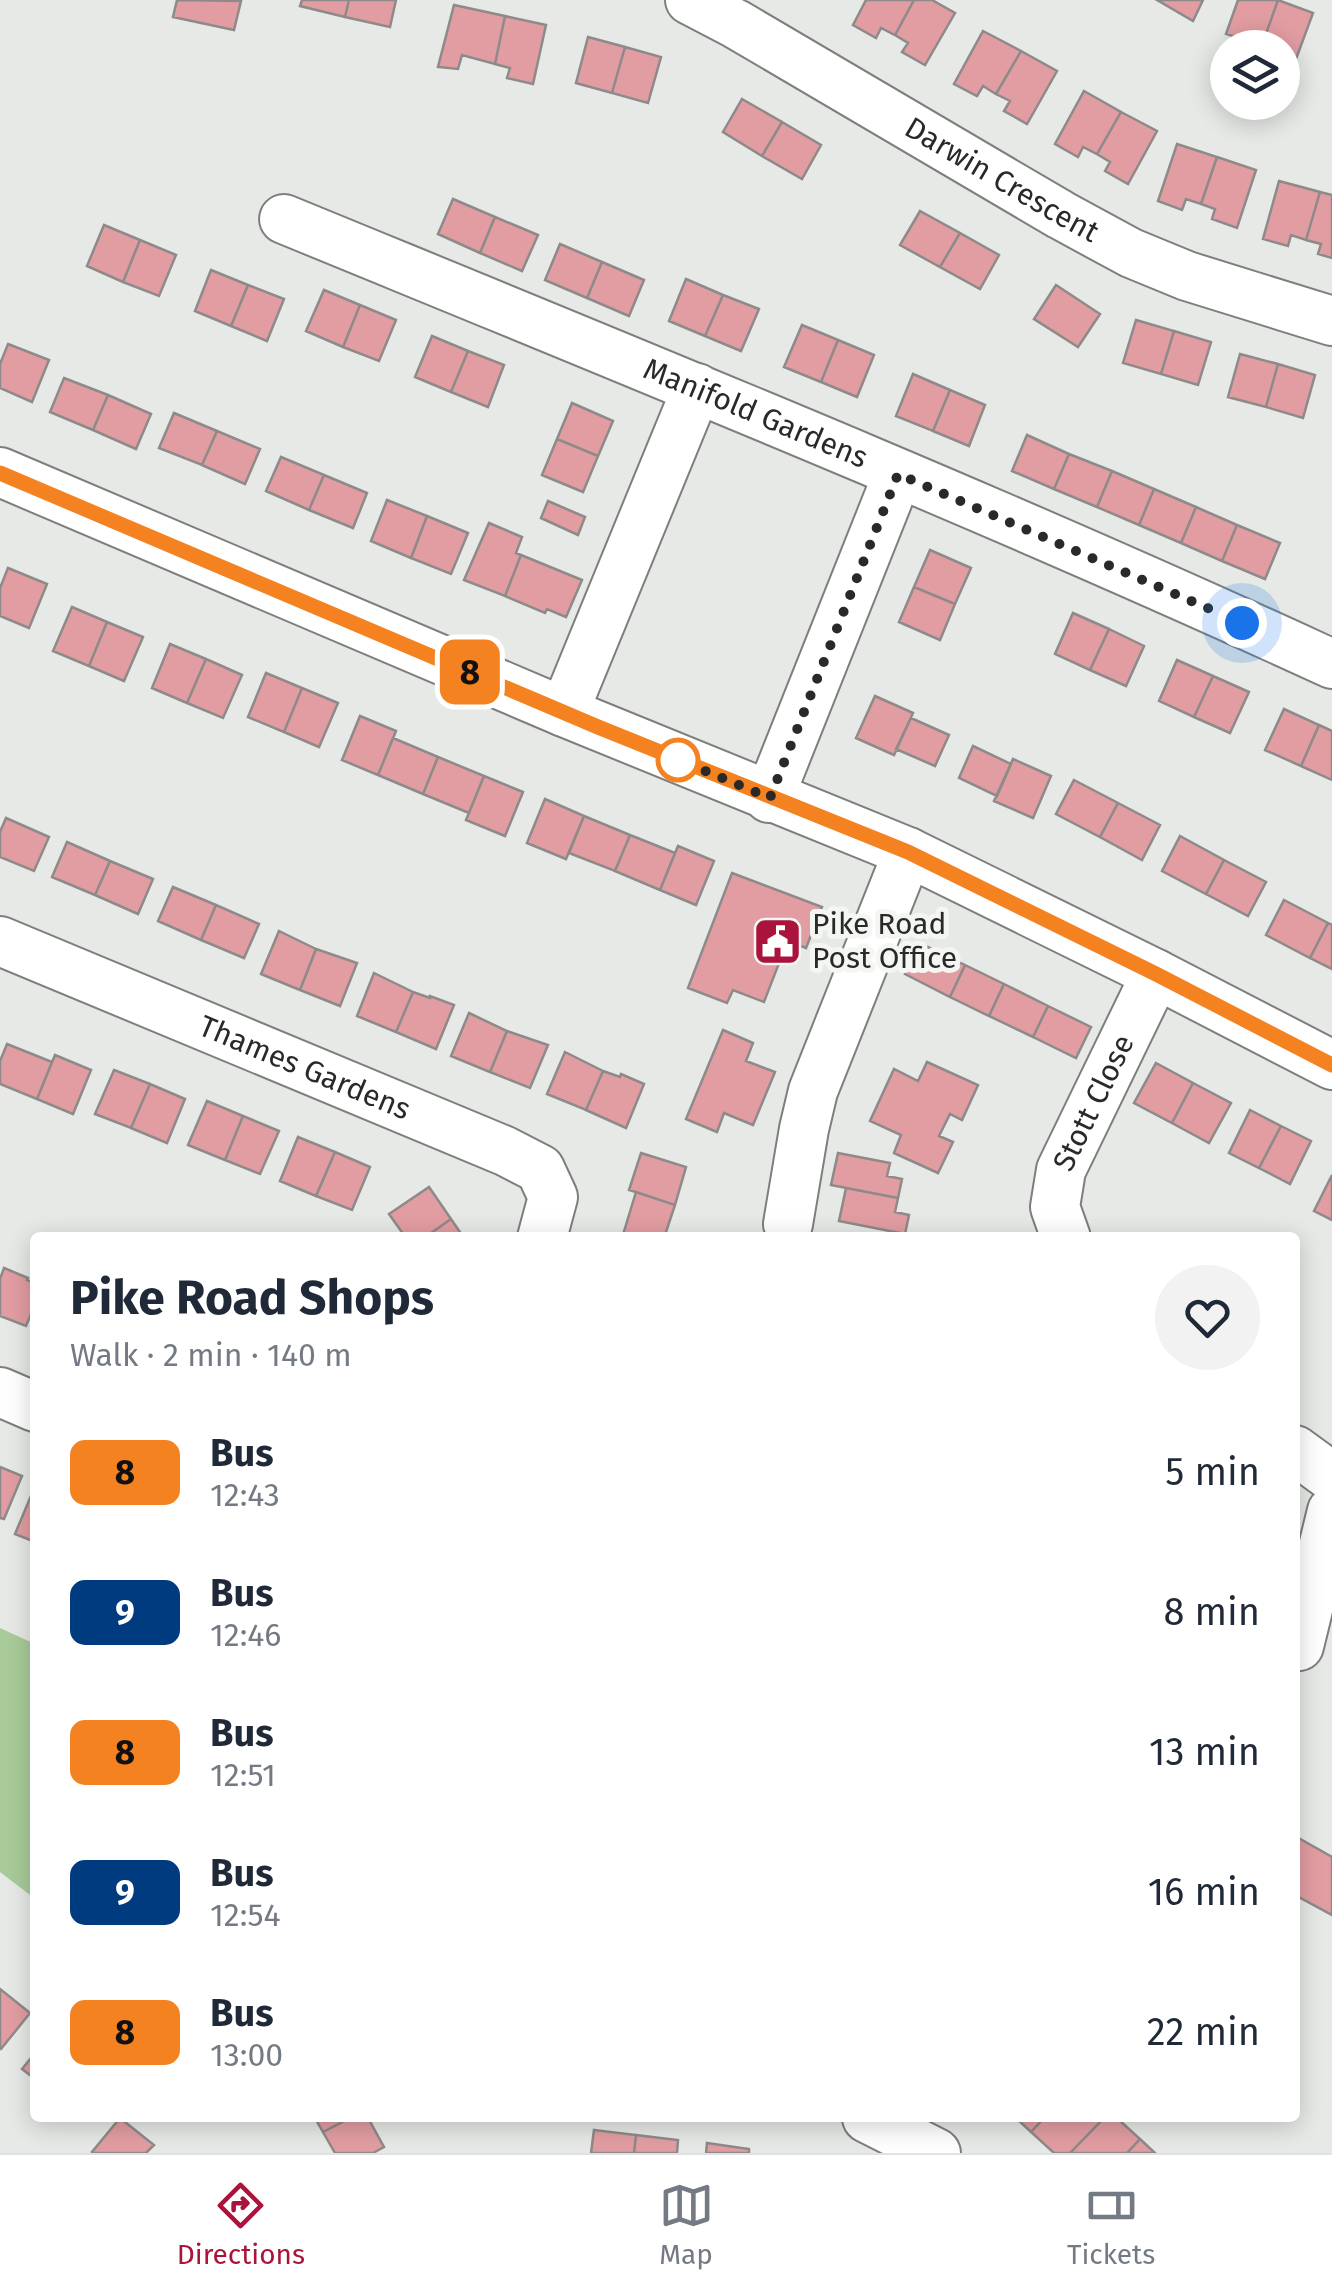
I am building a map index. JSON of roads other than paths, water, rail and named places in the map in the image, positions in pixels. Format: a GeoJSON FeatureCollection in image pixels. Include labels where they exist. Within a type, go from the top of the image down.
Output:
{"type":"FeatureCollection","features":[{"type":"Feature","properties":{"kind":"street","name":"Darwin Crescent"},"geometry":{"type":"LineString","coordinates":[[690,0],[1131,253],[1187,276],[1332,321]]}},
{"type":"Feature","properties":{"kind":"street","name":"Manifold Gardens"},"geometry":{"type":"LineString","coordinates":[[284,219],[696,388],[1182,595],[1332,664]]}},
{"type":"Feature","properties":{"kind":"street"},"geometry":{"type":"LineString","coordinates":[[564,712],[696,388]]}},
{"type":"Feature","properties":{"kind":"street"},"geometry":{"type":"LineString","coordinates":[[0,472],[564,712],[908,852],[1332,1065]]}},
{"type":"Feature","properties":{"kind":"street"},"geometry":{"type":"LineString","coordinates":[[770,798],[898,474]]}},
{"type":"Feature","properties":{"kind":"street"},"geometry":{"type":"LineString","coordinates":[[788,1224],[813,1091],[908,852]]}},
{"type":"Feature","properties":{"kind":"street","name":"Thames Gardens"},"geometry":{"type":"LineString","coordinates":[[0,941],[540,1168],[554,1197],[544,1232]]}},
{"type":"Feature","properties":{"kind":"street","name":"Stott Close"},"geometry":{"type":"LineString","coordinates":[[1064,1232],[1055,1207],[1061,1170],[1156,974]]}},
{"type":"Feature","properties":{"kind":"street"},"geometry":{"type":"LineString","coordinates":[[0,1392],[30,1404]]}},
{"type":"Feature","properties":{"kind":"street"},"geometry":{"type":"LineString","coordinates":[[1300,1454],[1332,1477]]}},
{"type":"Feature","properties":{"kind":"street"},"geometry":{"type":"LineString","coordinates":[[1309,1652],[1332,1510]]}},
{"type":"Feature","properties":{"kind":"street"},"geometry":{"type":"LineString","coordinates":[[875,2122],[936,2153]]}},
{"type":"Feature","properties":{"kind":"place","name":"Pike Road Post Office"},"geometry":{"type":"Point","coordinates":[777,941]}}]}
